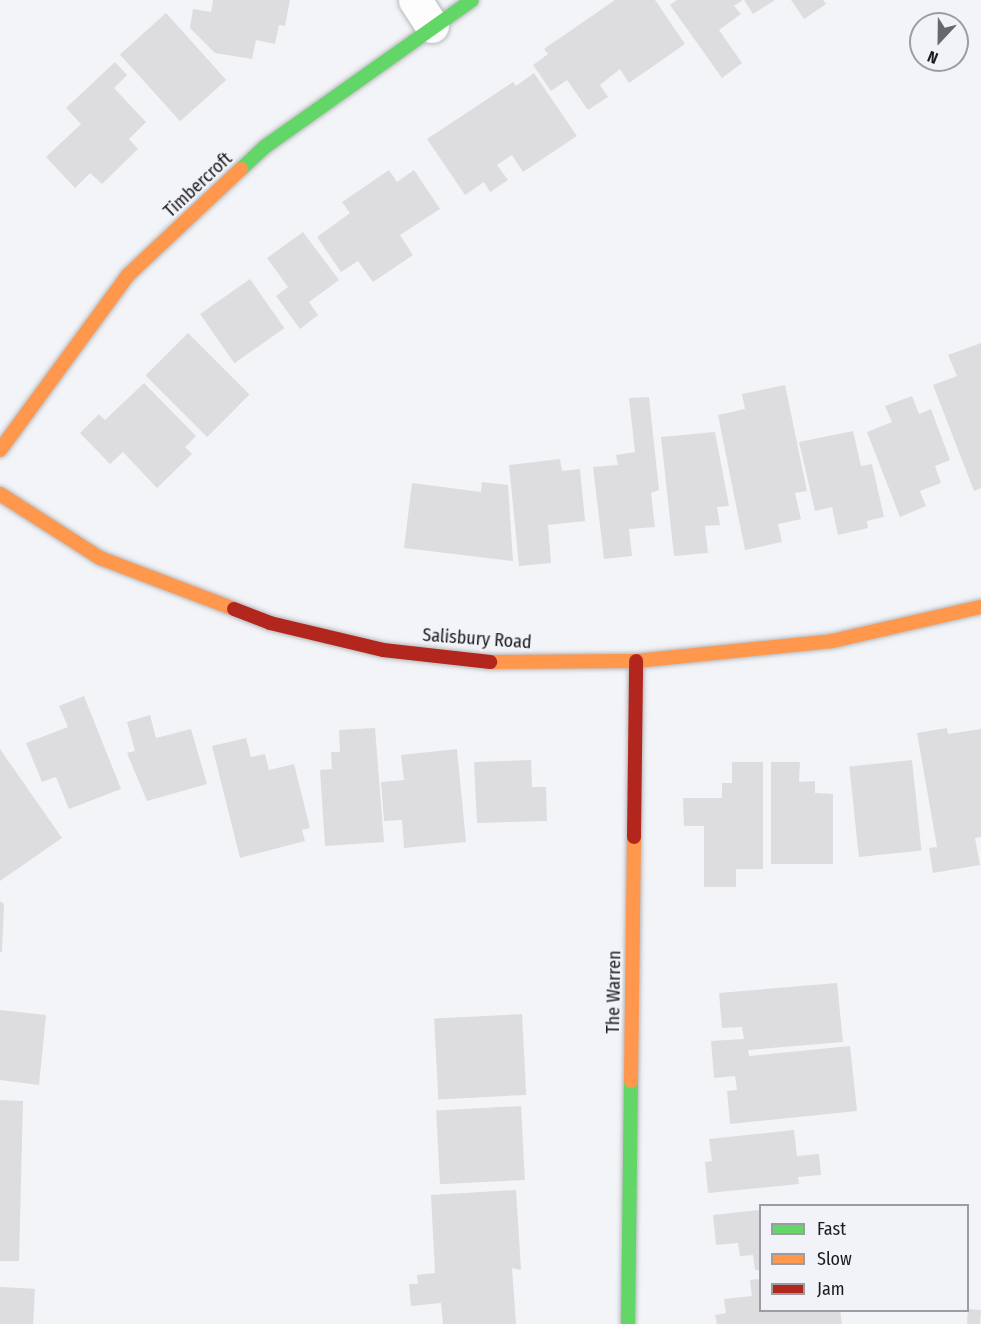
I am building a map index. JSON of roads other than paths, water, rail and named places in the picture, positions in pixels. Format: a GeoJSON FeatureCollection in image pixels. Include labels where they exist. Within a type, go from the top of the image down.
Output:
{"type":"FeatureCollection","features":[{"type":"Feature","properties":{"kind":"street","name":"Timbercroft"},"geometry":{"type":"LineString","coordinates":[[0,450],[128,275],[266,146],[424,13],[472,0]]}},
{"type":"Feature","properties":{"kind":"street","name":"Salisbury Road"},"geometry":{"type":"LineString","coordinates":[[0,494],[100,558],[270,623],[383,650],[480,661],[636,660],[832,641],[981,607]]}},
{"type":"Feature","properties":{"kind":"street","name":"The Warren"},"geometry":{"type":"LineString","coordinates":[[628,1324],[636,660]]}}]}
